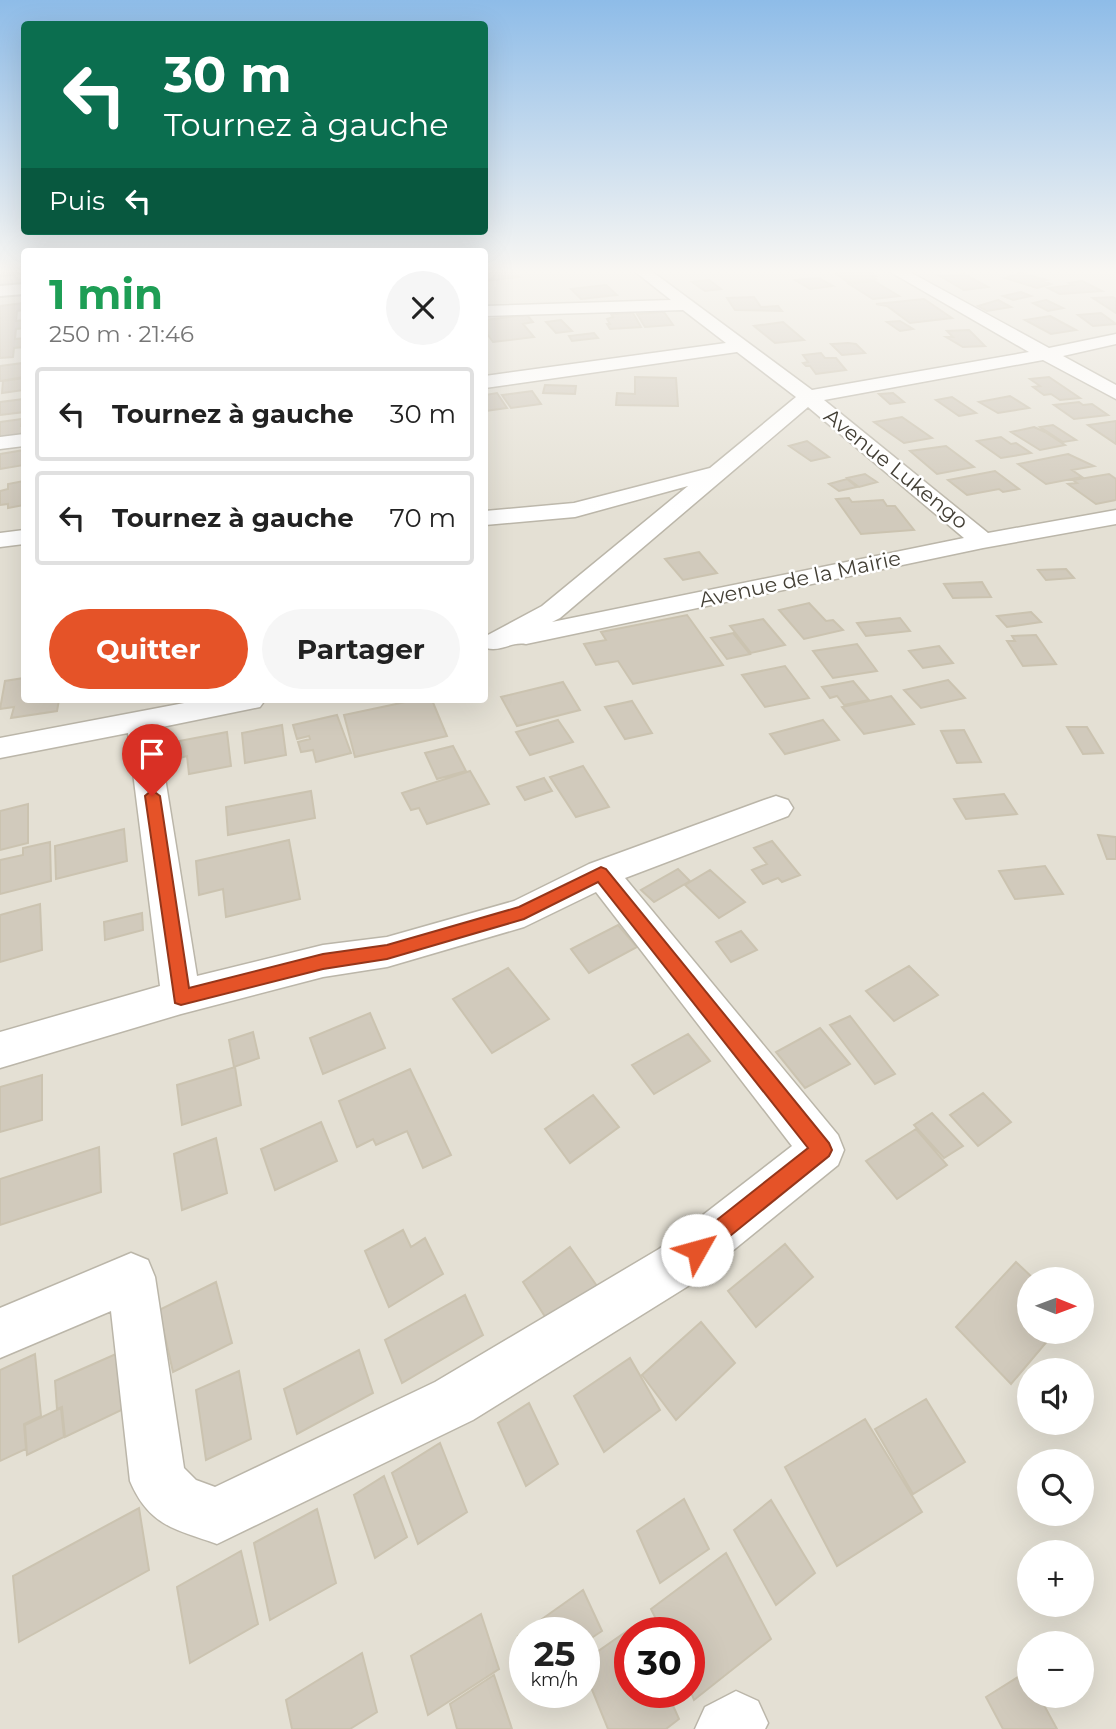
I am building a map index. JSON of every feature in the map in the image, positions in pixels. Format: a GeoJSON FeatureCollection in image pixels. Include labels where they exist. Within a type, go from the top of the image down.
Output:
{"type":"FeatureCollection","features":[{"type":"Feature","properties":{"kind":"street"},"geometry":{"type":"LineString","coordinates":[[488,383],[709,351]]}},
{"type":"Feature","properties":{"kind":"street","name":"Avenue Lukengo"},"geometry":{"type":"LineString","coordinates":[[748,351],[983,541]]}},
{"type":"Feature","properties":{"kind":"street"},"geometry":{"type":"LineString","coordinates":[[1040,351],[1116,393]]}},
{"type":"Feature","properties":{"kind":"street"},"geometry":{"type":"LineString","coordinates":[[491,644],[551,612],[807,397],[1061,351]]}},
{"type":"Feature","properties":{"kind":"street"},"geometry":{"type":"LineString","coordinates":[[0,443],[21,440]]}},
{"type":"Feature","properties":{"kind":"street"},"geometry":{"type":"LineString","coordinates":[[488,518],[575,510],[721,471]]}},
{"type":"Feature","properties":{"kind":"street","name":"Avenue de la Mairie"},"geometry":{"type":"LineString","coordinates":[[491,644],[983,541],[1116,517]]}},
{"type":"Feature","properties":{"kind":"street"},"geometry":{"type":"LineString","coordinates":[[0,540],[21,537]]}},
{"type":"Feature","properties":{"kind":"street"},"geometry":{"type":"LineString","coordinates":[[0,748],[234,703]]}},
{"type":"Feature","properties":{"kind":"street"},"geometry":{"type":"LineString","coordinates":[[141,720],[181,998]]}},
{"type":"Feature","properties":{"kind":"street"},"geometry":{"type":"LineString","coordinates":[[0,1050],[181,998],[323,961],[387,952],[524,913],[601,873],[776,808]]}},
{"type":"Feature","properties":{"kind":"street"},"geometry":{"type":"LineString","coordinates":[[0,1333],[131,1277],[158,1480],[178,1502],[216,1516],[454,1401],[676,1266],[822,1150],[601,873]]}},
{"type":"Feature","properties":{"kind":"shaded area"},"geometry":{"type":"Polygon","coordinates":[[[0,351],[21,351],[21,703],[488,703],[488,351],[1116,351],[1116,1729],[0,1729],[0,351]]]}},
{"type":"Feature","properties":{"kind":"building"},"geometry":{"type":"Polygon","coordinates":[[[0,351],[14,351],[13,357],[0,358],[0,351]]]}},
{"type":"Feature","properties":{"kind":"building"},"geometry":{"type":"Polygon","coordinates":[[[838,351],[863,351],[865,353],[842,355],[838,351]]]}},
{"type":"Feature","properties":{"kind":"building"},"geometry":{"type":"Polygon","coordinates":[[[821,353],[825,358],[836,358],[846,370],[816,374],[810,366],[803,363],[808,362],[803,355],[821,353]]]}},
{"type":"Feature","properties":{"kind":"building"},"geometry":{"type":"Polygon","coordinates":[[[21,363],[21,378],[0,381],[0,366],[21,363]]]}},
{"type":"Feature","properties":{"kind":"building"},"geometry":{"type":"Polygon","coordinates":[[[635,377],[676,378],[678,406],[616,405],[617,393],[635,394],[635,377]]]}},
{"type":"Feature","properties":{"kind":"building"},"geometry":{"type":"Polygon","coordinates":[[[1049,377],[1080,398],[1060,400],[1051,394],[1044,395],[1033,387],[1040,386],[1030,379],[1049,377]]]}},
{"type":"Feature","properties":{"kind":"building"},"geometry":{"type":"Polygon","coordinates":[[[21,378],[21,390],[2,393],[3,381],[21,378]]]}},
{"type":"Feature","properties":{"kind":"building"},"geometry":{"type":"Polygon","coordinates":[[[545,385],[576,386],[575,394],[543,393],[545,385]]]}},
{"type":"Feature","properties":{"kind":"building"},"geometry":{"type":"Polygon","coordinates":[[[532,391],[541,404],[511,408],[502,395],[532,391]]]}},
{"type":"Feature","properties":{"kind":"building"},"geometry":{"type":"Polygon","coordinates":[[[497,393],[507,408],[488,411],[488,394],[497,393]]]}},
{"type":"Feature","properties":{"kind":"building"},"geometry":{"type":"Polygon","coordinates":[[[893,393],[904,402],[890,404],[879,394],[893,393]]]}},
{"type":"Feature","properties":{"kind":"building"},"geometry":{"type":"Polygon","coordinates":[[[1010,396],[1029,408],[998,413],[979,402],[1010,396]]]}},
{"type":"Feature","properties":{"kind":"building"},"geometry":{"type":"Polygon","coordinates":[[[952,397],[976,413],[959,416],[936,400],[952,397]]]}},
{"type":"Feature","properties":{"kind":"building"},"geometry":{"type":"Polygon","coordinates":[[[21,399],[21,412],[0,415],[0,402],[21,399]]]}},
{"type":"Feature","properties":{"kind":"building"},"geometry":{"type":"Polygon","coordinates":[[[1079,402],[1083,405],[1092,404],[1108,415],[1074,419],[1054,405],[1079,402]]]}},
{"type":"Feature","properties":{"kind":"building"},"geometry":{"type":"Polygon","coordinates":[[[902,417],[932,438],[904,443],[874,422],[902,417]]]}},
{"type":"Feature","properties":{"kind":"building"},"geometry":{"type":"Polygon","coordinates":[[[21,419],[21,434],[0,438],[0,422],[21,419]]]}},
{"type":"Feature","properties":{"kind":"building"},"geometry":{"type":"Polygon","coordinates":[[[1116,421],[1116,444],[1088,425],[1116,421]]]}},
{"type":"Feature","properties":{"kind":"building"},"geometry":{"type":"Polygon","coordinates":[[[1053,425],[1076,440],[1063,442],[1040,427],[1053,425]]]}},
{"type":"Feature","properties":{"kind":"building"},"geometry":{"type":"Polygon","coordinates":[[[1034,427],[1065,445],[1040,450],[1011,432],[1034,427]]]}},
{"type":"Feature","properties":{"kind":"building"},"geometry":{"type":"Polygon","coordinates":[[[1001,437],[1031,453],[1001,458],[977,441],[1001,437]]]}},
{"type":"Feature","properties":{"kind":"building"},"geometry":{"type":"Polygon","coordinates":[[[807,441],[829,457],[811,461],[789,446],[807,441]]]}},
{"type":"Feature","properties":{"kind":"building"},"geometry":{"type":"Polygon","coordinates":[[[946,446],[974,467],[937,474],[910,451],[946,446]]]}},
{"type":"Feature","properties":{"kind":"building"},"geometry":{"type":"Polygon","coordinates":[[[21,450],[21,466],[0,469],[0,454],[21,450]]]}},
{"type":"Feature","properties":{"kind":"building"},"geometry":{"type":"Polygon","coordinates":[[[1068,454],[1094,466],[1072,470],[1082,477],[1046,484],[1018,464],[1068,454]]]}},
{"type":"Feature","properties":{"kind":"building"},"geometry":{"type":"Polygon","coordinates":[[[995,471],[1019,489],[1003,492],[999,489],[967,495],[948,480],[995,471]]]}},
{"type":"Feature","properties":{"kind":"building"},"geometry":{"type":"Polygon","coordinates":[[[865,474],[877,482],[859,487],[847,478],[865,474]]]}},
{"type":"Feature","properties":{"kind":"building"},"geometry":{"type":"Polygon","coordinates":[[[1109,474],[1116,479],[1116,500],[1096,504],[1068,484],[1077,483],[1073,480],[1109,474]]]}},
{"type":"Feature","properties":{"kind":"building"},"geometry":{"type":"Polygon","coordinates":[[[847,479],[857,487],[839,491],[829,484],[847,479]]]}},
{"type":"Feature","properties":{"kind":"building"},"geometry":{"type":"Polygon","coordinates":[[[21,482],[21,506],[8,508],[8,504],[0,505],[0,491],[8,489],[8,484],[21,482]]]}},
{"type":"Feature","properties":{"kind":"building"},"geometry":{"type":"Polygon","coordinates":[[[849,498],[852,502],[883,500],[887,506],[895,506],[914,530],[861,534],[836,499],[849,498]]]}},
{"type":"Feature","properties":{"kind":"building"},"geometry":{"type":"Polygon","coordinates":[[[699,552],[717,573],[683,580],[665,559],[699,552]]]}},
{"type":"Feature","properties":{"kind":"building"},"geometry":{"type":"Polygon","coordinates":[[[1066,569],[1074,578],[1046,580],[1038,570],[1066,569]]]}},
{"type":"Feature","properties":{"kind":"building"},"geometry":{"type":"Polygon","coordinates":[[[982,582],[991,597],[953,598],[944,584],[982,582]]]}},
{"type":"Feature","properties":{"kind":"building"},"geometry":{"type":"Polygon","coordinates":[[[809,603],[826,621],[833,620],[843,630],[804,639],[779,610],[809,603]]]}},
{"type":"Feature","properties":{"kind":"building"},"geometry":{"type":"Polygon","coordinates":[[[1031,612],[1041,622],[1007,627],[997,616],[1031,612]]]}},
{"type":"Feature","properties":{"kind":"building"},"geometry":{"type":"Polygon","coordinates":[[[687,615],[723,665],[633,684],[618,661],[596,665],[584,644],[606,640],[601,632],[687,615]]]}},
{"type":"Feature","properties":{"kind":"building"},"geometry":{"type":"Polygon","coordinates":[[[900,618],[910,631],[866,636],[857,623],[900,618]]]}},
{"type":"Feature","properties":{"kind":"building"},"geometry":{"type":"Polygon","coordinates":[[[763,619],[785,645],[751,653],[730,626],[763,619]]]}},
{"type":"Feature","properties":{"kind":"building"},"geometry":{"type":"Polygon","coordinates":[[[733,633],[750,654],[727,659],[711,638],[733,633]]]}},
{"type":"Feature","properties":{"kind":"building"},"geometry":{"type":"Polygon","coordinates":[[[1036,635],[1056,664],[1023,666],[1007,641],[1015,641],[1012,636],[1036,635]]]}},
{"type":"Feature","properties":{"kind":"building"},"geometry":{"type":"Polygon","coordinates":[[[857,644],[877,671],[833,678],[813,651],[857,644]]]}},
{"type":"Feature","properties":{"kind":"building"},"geometry":{"type":"Polygon","coordinates":[[[939,646],[953,663],[923,668],[909,651],[939,646]]]}},
{"type":"Feature","properties":{"kind":"building"},"geometry":{"type":"Polygon","coordinates":[[[785,666],[809,698],[765,707],[742,675],[785,666]]]}},
{"type":"Feature","properties":{"kind":"building"},"geometry":{"type":"Polygon","coordinates":[[[21,678],[21,703],[58,703],[57,711],[11,718],[14,707],[0,709],[5,681],[21,678]]]}},
{"type":"Feature","properties":{"kind":"building"},"geometry":{"type":"Polygon","coordinates":[[[948,680],[965,698],[921,708],[904,690],[948,680]]]}},
{"type":"Feature","properties":{"kind":"building"},"geometry":{"type":"Polygon","coordinates":[[[853,681],[869,700],[844,705],[837,696],[830,698],[822,687],[853,681]]]}},
{"type":"Feature","properties":{"kind":"building"},"geometry":{"type":"Polygon","coordinates":[[[563,682],[580,710],[517,726],[501,697],[563,682]]]}},
{"type":"Feature","properties":{"kind":"building"},"geometry":{"type":"Polygon","coordinates":[[[891,696],[914,724],[864,734],[842,707],[891,696]]]}},
{"type":"Feature","properties":{"kind":"building"},"geometry":{"type":"Polygon","coordinates":[[[632,701],[652,733],[625,739],[605,707],[632,701]]]}},
{"type":"Feature","properties":{"kind":"building"},"geometry":{"type":"Polygon","coordinates":[[[401,703],[433,703],[447,736],[355,757],[344,715],[401,703]]]}},
{"type":"Feature","properties":{"kind":"building"},"geometry":{"type":"Polygon","coordinates":[[[337,715],[351,753],[316,762],[313,750],[301,752],[298,742],[310,739],[309,736],[297,739],[293,725],[337,715]]]}},
{"type":"Feature","properties":{"kind":"building"},"geometry":{"type":"Polygon","coordinates":[[[558,720],[573,742],[530,755],[516,732],[558,720]]]}},
{"type":"Feature","properties":{"kind":"building"},"geometry":{"type":"Polygon","coordinates":[[[823,720],[839,740],[785,754],[770,734],[823,720]]]}},
{"type":"Feature","properties":{"kind":"building"},"geometry":{"type":"Polygon","coordinates":[[[282,725],[286,755],[245,763],[242,733],[282,725]]]}},
{"type":"Feature","properties":{"kind":"building"},"geometry":{"type":"Polygon","coordinates":[[[1067,727],[1087,727],[1103,753],[1083,754],[1067,727]]]}},
{"type":"Feature","properties":{"kind":"building"},"geometry":{"type":"Polygon","coordinates":[[[964,730],[981,762],[957,763],[941,731],[964,730]]]}},
{"type":"Feature","properties":{"kind":"building"},"geometry":{"type":"Polygon","coordinates":[[[227,732],[231,766],[189,774],[187,756],[180,758],[179,741],[227,732]]]}},
{"type":"Feature","properties":{"kind":"building"},"geometry":{"type":"Polygon","coordinates":[[[453,746],[466,771],[437,779],[425,753],[453,746]]]}},
{"type":"Feature","properties":{"kind":"building"},"geometry":{"type":"Polygon","coordinates":[[[583,766],[609,807],[576,817],[550,777],[583,766]]]}},
{"type":"Feature","properties":{"kind":"building"},"geometry":{"type":"Polygon","coordinates":[[[470,771],[489,804],[427,824],[419,808],[411,810],[402,793],[470,771]]]}},
{"type":"Feature","properties":{"kind":"building"},"geometry":{"type":"Polygon","coordinates":[[[544,778],[552,791],[525,800],[517,787],[544,778]]]}},
{"type":"Feature","properties":{"kind":"building"},"geometry":{"type":"Polygon","coordinates":[[[311,791],[315,818],[228,835],[226,807],[311,791]]]}},
{"type":"Feature","properties":{"kind":"building"},"geometry":{"type":"Polygon","coordinates":[[[1004,794],[1017,814],[966,819],[954,799],[1004,794]]]}},
{"type":"Feature","properties":{"kind":"building"},"geometry":{"type":"Polygon","coordinates":[[[28,804],[28,843],[0,850],[0,811],[28,804]]]}},
{"type":"Feature","properties":{"kind":"building"},"geometry":{"type":"Polygon","coordinates":[[[124,829],[127,861],[56,879],[55,846],[124,829]]]}},
{"type":"Feature","properties":{"kind":"building"},"geometry":{"type":"Polygon","coordinates":[[[1098,835],[1116,837],[1116,859],[1107,859],[1098,835]]]}},
{"type":"Feature","properties":{"kind":"building"},"geometry":{"type":"Polygon","coordinates":[[[289,840],[300,899],[226,917],[223,889],[199,895],[196,861],[289,840]]]}},
{"type":"Feature","properties":{"kind":"building"},"geometry":{"type":"Polygon","coordinates":[[[772,841],[800,875],[782,882],[778,878],[763,884],[752,870],[767,864],[754,848],[772,841]]]}},
{"type":"Feature","properties":{"kind":"building"},"geometry":{"type":"Polygon","coordinates":[[[50,842],[51,881],[0,894],[0,860],[23,855],[23,848],[50,842]]]}},
{"type":"Feature","properties":{"kind":"building"},"geometry":{"type":"Polygon","coordinates":[[[1045,866],[1063,894],[1015,899],[999,871],[1045,866]]]}},
{"type":"Feature","properties":{"kind":"building"},"geometry":{"type":"Polygon","coordinates":[[[678,869],[690,881],[654,902],[641,890],[678,869]]]}},
{"type":"Feature","properties":{"kind":"building"},"geometry":{"type":"Polygon","coordinates":[[[710,870],[745,902],[719,918],[685,885],[710,870]]]}},
{"type":"Feature","properties":{"kind":"building"},"geometry":{"type":"Polygon","coordinates":[[[40,904],[42,950],[0,962],[0,915],[40,904]]]}},
{"type":"Feature","properties":{"kind":"building"},"geometry":{"type":"Polygon","coordinates":[[[142,913],[143,930],[105,940],[104,922],[142,913]]]}},
{"type":"Feature","properties":{"kind":"building"},"geometry":{"type":"Polygon","coordinates":[[[618,925],[637,947],[589,973],[571,949],[618,925]]]}},
{"type":"Feature","properties":{"kind":"building"},"geometry":{"type":"Polygon","coordinates":[[[741,931],[757,950],[731,962],[716,942],[741,931]]]}},
{"type":"Feature","properties":{"kind":"building"},"geometry":{"type":"Polygon","coordinates":[[[909,966],[938,995],[894,1021],[866,991],[909,966]]]}},
{"type":"Feature","properties":{"kind":"building"},"geometry":{"type":"Polygon","coordinates":[[[508,968],[549,1019],[492,1053],[453,999],[508,968]]]}},
{"type":"Feature","properties":{"kind":"building"},"geometry":{"type":"Polygon","coordinates":[[[370,1013],[385,1048],[323,1074],[310,1038],[370,1013]]]}},
{"type":"Feature","properties":{"kind":"building"},"geometry":{"type":"Polygon","coordinates":[[[850,1016],[895,1074],[875,1084],[830,1025],[850,1016]]]}},
{"type":"Feature","properties":{"kind":"building"},"geometry":{"type":"Polygon","coordinates":[[[820,1028],[850,1064],[805,1088],[776,1052],[820,1028]]]}},
{"type":"Feature","properties":{"kind":"building"},"geometry":{"type":"Polygon","coordinates":[[[253,1032],[259,1058],[234,1067],[229,1040],[253,1032]]]}},
{"type":"Feature","properties":{"kind":"building"},"geometry":{"type":"Polygon","coordinates":[[[688,1034],[710,1061],[654,1094],[632,1065],[688,1034]]]}},
{"type":"Feature","properties":{"kind":"building"},"geometry":{"type":"Polygon","coordinates":[[[235,1067],[241,1105],[182,1125],[177,1085],[235,1067]]]}},
{"type":"Feature","properties":{"kind":"building"},"geometry":{"type":"Polygon","coordinates":[[[410,1069],[451,1155],[423,1168],[407,1131],[376,1145],[373,1139],[357,1147],[339,1101],[410,1069]]]}},
{"type":"Feature","properties":{"kind":"building"},"geometry":{"type":"Polygon","coordinates":[[[42,1075],[42,1120],[0,1132],[0,1087],[42,1075]]]}},
{"type":"Feature","properties":{"kind":"building"},"geometry":{"type":"Polygon","coordinates":[[[983,1093],[1011,1122],[978,1146],[950,1115],[983,1093]]]}},
{"type":"Feature","properties":{"kind":"building"},"geometry":{"type":"Polygon","coordinates":[[[593,1095],[619,1127],[570,1163],[545,1129],[593,1095]]]}},
{"type":"Feature","properties":{"kind":"building"},"geometry":{"type":"Polygon","coordinates":[[[932,1113],[963,1146],[944,1158],[914,1125],[932,1113]]]}},
{"type":"Feature","properties":{"kind":"building"},"geometry":{"type":"Polygon","coordinates":[[[321,1122],[337,1161],[275,1190],[261,1149],[321,1122]]]}},
{"type":"Feature","properties":{"kind":"building"},"geometry":{"type":"Polygon","coordinates":[[[916,1129],[947,1165],[897,1199],[866,1161],[916,1129]]]}},
{"type":"Feature","properties":{"kind":"building"},"geometry":{"type":"Polygon","coordinates":[[[216,1138],[227,1193],[182,1210],[174,1154],[216,1138]]]}},
{"type":"Feature","properties":{"kind":"building"},"geometry":{"type":"Polygon","coordinates":[[[99,1147],[101,1192],[0,1225],[0,1179],[99,1147]]]}},
{"type":"Feature","properties":{"kind":"building"},"geometry":{"type":"Polygon","coordinates":[[[403,1230],[411,1247],[425,1238],[443,1274],[389,1307],[365,1251],[403,1230]]]}},
{"type":"Feature","properties":{"kind":"building"},"geometry":{"type":"Polygon","coordinates":[[[785,1244],[813,1277],[756,1327],[728,1291],[785,1244]]]}},
{"type":"Feature","properties":{"kind":"building"},"geometry":{"type":"Polygon","coordinates":[[[570,1247],[599,1289],[551,1326],[523,1282],[570,1247]]]}},
{"type":"Feature","properties":{"kind":"building"},"geometry":{"type":"Polygon","coordinates":[[[1016,1262],[1021,1267],[1017,1267],[1017,1344],[1045,1344],[1033,1358],[1017,1358],[1017,1377],[1011,1384],[956,1327],[1016,1262]]]}},
{"type":"Feature","properties":{"kind":"building"},"geometry":{"type":"Polygon","coordinates":[[[216,1282],[232,1343],[173,1372],[159,1310],[216,1282]]]}},
{"type":"Feature","properties":{"kind":"building"},"geometry":{"type":"Polygon","coordinates":[[[465,1295],[483,1335],[402,1383],[385,1340],[465,1295]]]}},
{"type":"Feature","properties":{"kind":"building"},"geometry":{"type":"Polygon","coordinates":[[[701,1322],[735,1363],[676,1420],[642,1375],[701,1322]]]}},
{"type":"Feature","properties":{"kind":"building"},"geometry":{"type":"Polygon","coordinates":[[[125,1350],[132,1405],[65,1437],[62,1407],[57,1409],[55,1381],[125,1350]]]}},
{"type":"Feature","properties":{"kind":"building"},"geometry":{"type":"Polygon","coordinates":[[[359,1350],[373,1393],[297,1434],[284,1389],[359,1350]]]}},
{"type":"Feature","properties":{"kind":"building"},"geometry":{"type":"Polygon","coordinates":[[[35,1354],[41,1416],[24,1424],[26,1449],[0,1461],[0,1370],[35,1354]]]}},
{"type":"Feature","properties":{"kind":"building"},"geometry":{"type":"Polygon","coordinates":[[[630,1358],[660,1410],[604,1452],[574,1396],[630,1358]]]}},
{"type":"Feature","properties":{"kind":"building"},"geometry":{"type":"Polygon","coordinates":[[[239,1371],[251,1439],[206,1460],[196,1390],[239,1371]]]}},
{"type":"Feature","properties":{"kind":"building"},"geometry":{"type":"Polygon","coordinates":[[[926,1399],[965,1462],[913,1494],[875,1429],[926,1399]]]}},
{"type":"Feature","properties":{"kind":"building"},"geometry":{"type":"Polygon","coordinates":[[[529,1403],[558,1464],[526,1486],[498,1423],[529,1403]]]}},
{"type":"Feature","properties":{"kind":"building"},"geometry":{"type":"Polygon","coordinates":[[[61,1408],[64,1437],[27,1455],[25,1425],[61,1408]]]}},
{"type":"Feature","properties":{"kind":"building"},"geometry":{"type":"Polygon","coordinates":[[[865,1419],[922,1512],[837,1566],[785,1467],[865,1419]]]}},
{"type":"Feature","properties":{"kind":"building"},"geometry":{"type":"Polygon","coordinates":[[[440,1443],[467,1512],[418,1544],[392,1473],[440,1443]]]}},
{"type":"Feature","properties":{"kind":"building"},"geometry":{"type":"Polygon","coordinates":[[[384,1476],[407,1537],[375,1558],[354,1495],[384,1476]]]}},
{"type":"Feature","properties":{"kind":"building"},"geometry":{"type":"Polygon","coordinates":[[[684,1499],[709,1549],[660,1583],[637,1531],[684,1499]]]}},
{"type":"Feature","properties":{"kind":"building"},"geometry":{"type":"Polygon","coordinates":[[[771,1500],[815,1573],[776,1605],[734,1530],[771,1500]]]}},
{"type":"Feature","properties":{"kind":"building"},"geometry":{"type":"Polygon","coordinates":[[[139,1508],[149,1570],[19,1642],[13,1576],[139,1508]]]}},
{"type":"Feature","properties":{"kind":"building"},"geometry":{"type":"Polygon","coordinates":[[[317,1509],[336,1583],[270,1620],[254,1543],[317,1509]]]}},
{"type":"Feature","properties":{"kind":"building"},"geometry":{"type":"Polygon","coordinates":[[[241,1551],[258,1624],[190,1663],[177,1587],[241,1551]]]}},
{"type":"Feature","properties":{"kind":"building"},"geometry":{"type":"Polygon","coordinates":[[[726,1553],[771,1639],[705,1691],[705,1617],[655,1617],[651,1609],[726,1553]]]}},
{"type":"Feature","properties":{"kind":"building"},"geometry":{"type":"Polygon","coordinates":[[[583,1590],[596,1617],[545,1617],[583,1590]]]}},
{"type":"Feature","properties":{"kind":"building"},"geometry":{"type":"Polygon","coordinates":[[[481,1614],[499,1669],[428,1715],[411,1656],[481,1614]]]}},
{"type":"Feature","properties":{"kind":"building"},"geometry":{"type":"Polygon","coordinates":[[[614,1640],[614,1708],[674,1708],[679,1719],[666,1729],[608,1729],[599,1708],[600,1650],[614,1640]]]}},
{"type":"Feature","properties":{"kind":"building"},"geometry":{"type":"Polygon","coordinates":[[[362,1653],[377,1712],[350,1729],[292,1729],[286,1700],[362,1653]]]}},
{"type":"Feature","properties":{"kind":"building"},"geometry":{"type":"Polygon","coordinates":[[[494,1675],[512,1729],[457,1729],[450,1704],[494,1675]]]}},
{"type":"Feature","properties":{"kind":"building"},"geometry":{"type":"Polygon","coordinates":[[[1017,1678],[1017,1708],[1046,1708],[1057,1729],[1003,1729],[986,1697],[1017,1678]]]}},
{"type":"Feature","properties":{"kind":"route"},"geometry":{"type":"LineString","coordinates":[[152,796],[181,998],[323,961],[387,952],[524,913],[601,873],[822,1150],[697,1250]]}}]}
